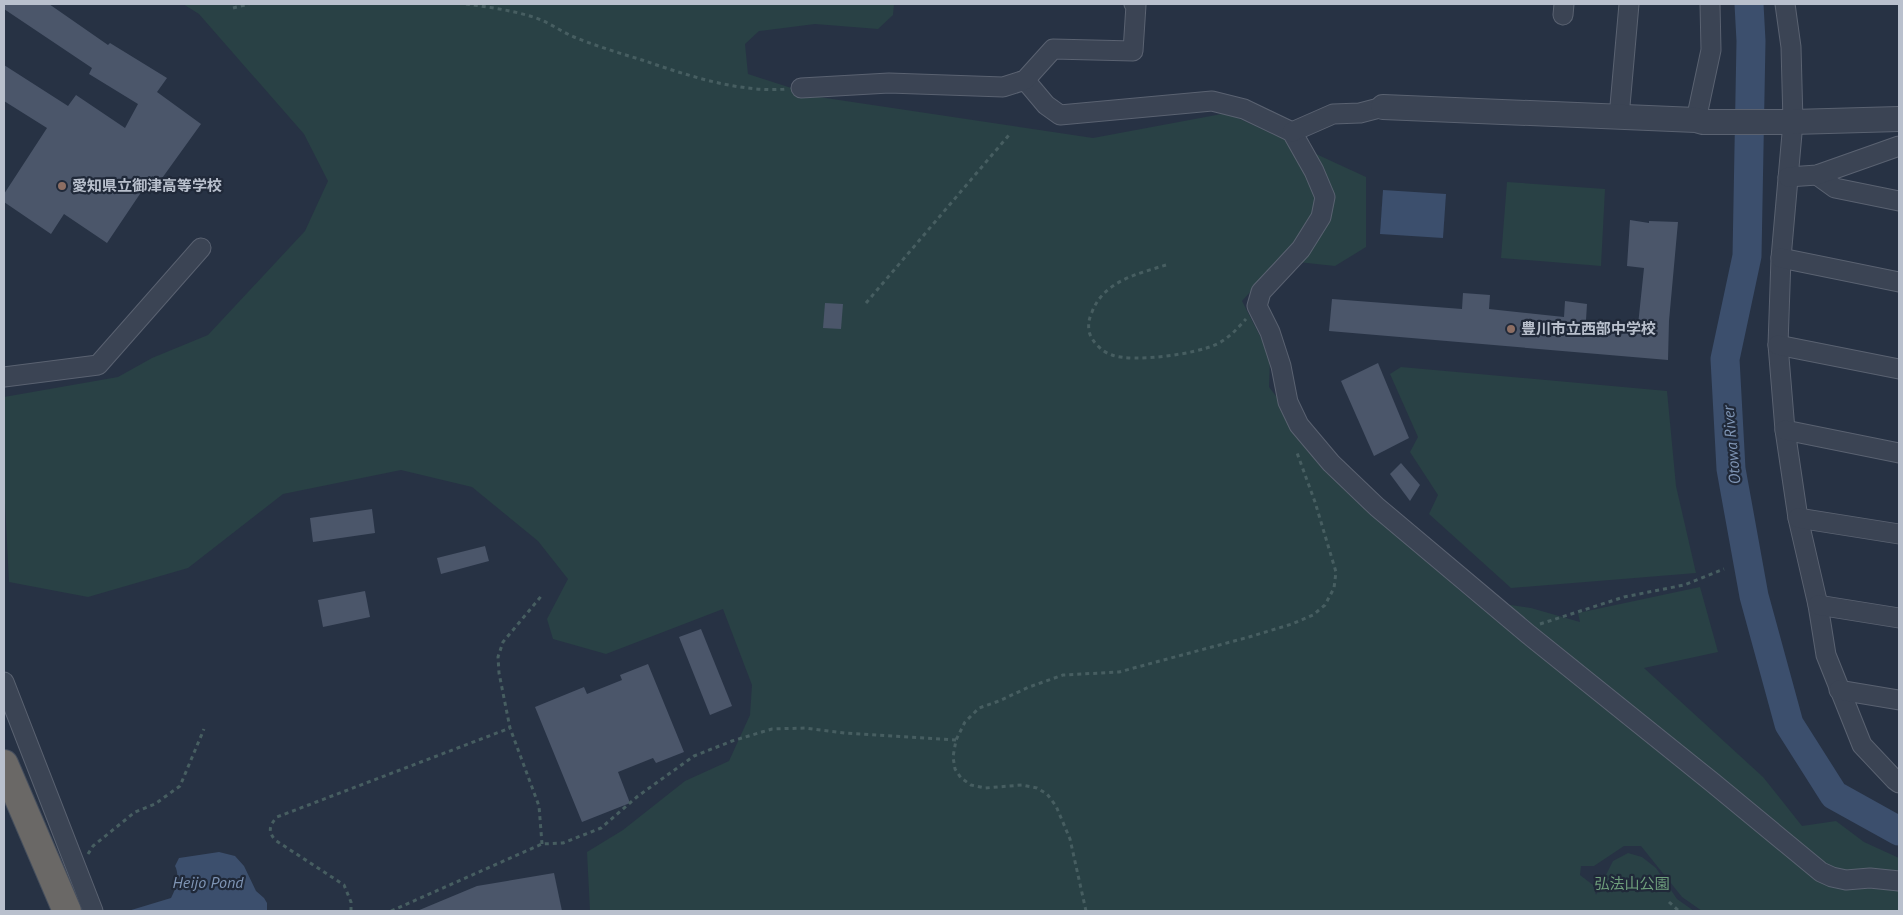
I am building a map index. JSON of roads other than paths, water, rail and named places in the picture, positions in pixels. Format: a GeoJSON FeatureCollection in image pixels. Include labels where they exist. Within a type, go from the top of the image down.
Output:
{"type":"FeatureCollection","features":[{"type":"Feature","properties":{"kind":"highway"},"geometry":{"type":"LineString","coordinates":[[4,764],[67,911]]}},
{"type":"Feature","properties":{"kind":"highway"},"geometry":{"type":"LineString","coordinates":[[4,793],[55,911]]}},
{"type":"Feature","properties":{"kind":"street"},"geometry":{"type":"LineString","coordinates":[[802,88],[888,83],[1003,87],[1025,80],[1053,49],[1133,51],[1136,5],[1134,4]]}},
{"type":"Feature","properties":{"kind":"street"},"geometry":{"type":"LineString","coordinates":[[1619,116],[1629,4]]}},
{"type":"Feature","properties":{"kind":"street"},"geometry":{"type":"LineString","coordinates":[[1700,121],[1710,50],[1710,4]]}},
{"type":"Feature","properties":{"kind":"street"},"geometry":{"type":"LineString","coordinates":[[1785,4],[1791,47],[1793,122],[1781,258],[1778,346],[1785,430],[1798,518],[1818,605],[1826,655],[1862,745],[1899,782]]}},
{"type":"Feature","properties":{"kind":"street"},"geometry":{"type":"LineString","coordinates":[[1025,80],[1046,105],[1060,115],[1212,101],[1244,109],[1292,132],[1314,171],[1325,197],[1322,218],[1301,249],[1261,292],[1257,306],[1270,332],[1282,366],[1288,402],[1299,425],[1331,463],[1377,507],[1523,630],[1821,872],[1846,880],[1870,878],[1899,881]]}},
{"type":"Feature","properties":{"kind":"street"},"geometry":{"type":"LineString","coordinates":[[1292,132],[1333,114],[1360,113],[1383,106],[1700,121],[1899,120]]}},
{"type":"Feature","properties":{"kind":"street"},"geometry":{"type":"LineString","coordinates":[[1788,177],[1817,174],[1899,146]]}},
{"type":"Feature","properties":{"kind":"street"},"geometry":{"type":"LineString","coordinates":[[1817,174],[1835,188],[1899,201]]}},
{"type":"Feature","properties":{"kind":"street"},"geometry":{"type":"LineString","coordinates":[[4,377],[98,365],[201,248]]}},
{"type":"Feature","properties":{"kind":"street"},"geometry":{"type":"LineString","coordinates":[[1781,258],[1899,282]]}},
{"type":"Feature","properties":{"kind":"street"},"geometry":{"type":"LineString","coordinates":[[1778,346],[1899,369]]}},
{"type":"Feature","properties":{"kind":"street"},"geometry":{"type":"LineString","coordinates":[[1785,430],[1899,452]]}},
{"type":"Feature","properties":{"kind":"street"},"geometry":{"type":"LineString","coordinates":[[1798,518],[1899,534]]}},
{"type":"Feature","properties":{"kind":"street"},"geometry":{"type":"LineString","coordinates":[[1818,605],[1899,618]]}},
{"type":"Feature","properties":{"kind":"street"},"geometry":{"type":"LineString","coordinates":[[4,682],[93,911]]}},
{"type":"Feature","properties":{"kind":"street"},"geometry":{"type":"LineString","coordinates":[[1839,690],[1899,700]]}},
{"type":"Feature","properties":{"kind":"water"},"geometry":{"type":"Polygon","coordinates":[[[1383,190],[1446,194],[1443,238],[1380,234],[1383,190]]]}},
{"type":"Feature","properties":{"kind":"water","name":"Heijo Pond"},"geometry":{"type":"Polygon","coordinates":[[[219,852],[235,856],[244,866],[256,891],[267,903],[267,911],[128,911],[171,898],[177,882],[175,866],[179,858],[219,852]]]}},
{"type":"Feature","properties":{"kind":"waterway","name":"Otowa River"},"geometry":{"type":"LineString","coordinates":[[1749,4],[1751,41],[1747,256],[1725,359],[1731,469],[1754,596],[1789,724],[1834,795],[1899,831]]}},
{"type":"Feature","properties":{"kind":"place","name":"愛知県立御津高等学校"},"geometry":{"type":"Point","coordinates":[62,186]}},
{"type":"Feature","properties":{"kind":"place","name":"豊川市立西部中学校"},"geometry":{"type":"Point","coordinates":[1511,329]}},
{"type":"Feature","properties":{"kind":"park label","name":"弘法山公園"},"geometry":{"type":"Point","coordinates":[1632,884]}}]}
